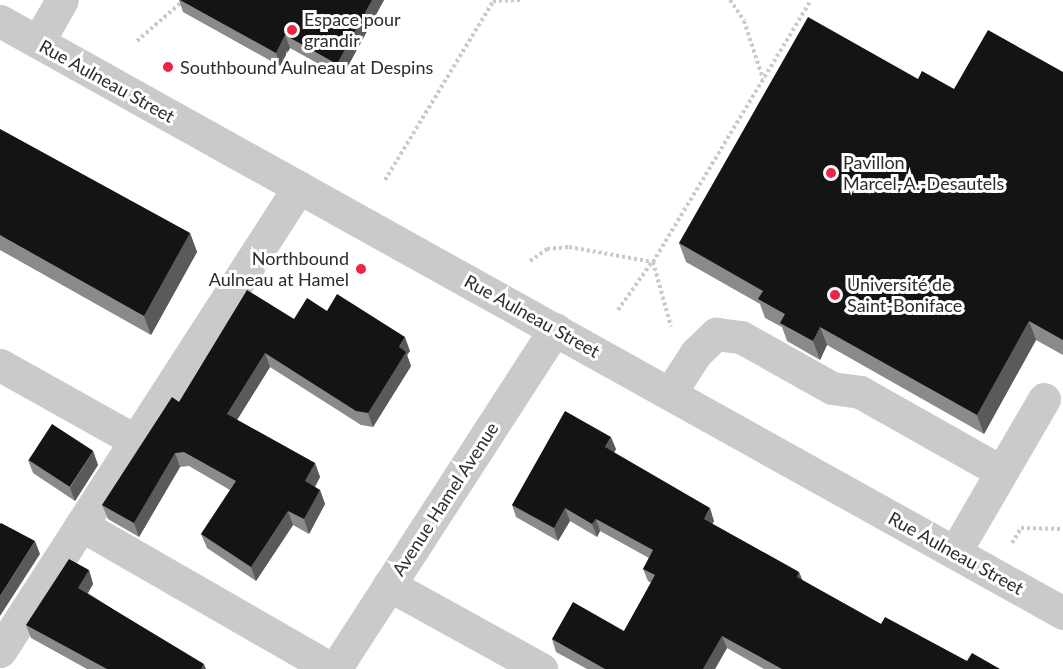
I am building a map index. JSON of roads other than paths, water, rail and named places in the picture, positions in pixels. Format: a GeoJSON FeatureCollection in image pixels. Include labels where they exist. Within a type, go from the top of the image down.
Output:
{"type":"FeatureCollection","features":[{"type":"Feature","properties":{"kind":"street"},"geometry":{"type":"LineString","coordinates":[[38,42],[62,0]]}},
{"type":"Feature","properties":{"kind":"street","name":"Rue Aulneau Street"},"geometry":{"type":"LineString","coordinates":[[0,21],[1063,613]]}},
{"type":"Feature","properties":{"kind":"street"},"geometry":{"type":"LineString","coordinates":[[0,651],[299,187]]}},
{"type":"Feature","properties":{"kind":"street","name":"Avenue Hamel Avenue"},"geometry":{"type":"LineString","coordinates":[[333,669],[555,329]]}},
{"type":"Feature","properties":{"kind":"street"},"geometry":{"type":"LineString","coordinates":[[670,393],[696,353],[717,334],[741,337],[832,388],[860,392],[1000,471]]}},
{"type":"Feature","properties":{"kind":"street"},"geometry":{"type":"LineString","coordinates":[[0,365],[136,441]]}},
{"type":"Feature","properties":{"kind":"street"},"geometry":{"type":"LineString","coordinates":[[954,552],[1044,399]]}},
{"type":"Feature","properties":{"kind":"street"},"geometry":{"type":"LineString","coordinates":[[81,525],[333,669]]}},
{"type":"Feature","properties":{"kind":"street"},"geometry":{"type":"LineString","coordinates":[[389,585],[541,669]]}},
{"type":"Feature","properties":{"kind":"place","name":"Espace pour grandir"},"geometry":{"type":"Point","coordinates":[292,30]}},
{"type":"Feature","properties":{"kind":"place","name":"Southbound Aulneau at Despins"},"geometry":{"type":"Point","coordinates":[168,67]}},
{"type":"Feature","properties":{"kind":"place","name":"Pavillon Marcel-A.-Desautels"},"geometry":{"type":"Point","coordinates":[831,173]}},
{"type":"Feature","properties":{"kind":"place","name":"Northbound Aulneau at Hamel"},"geometry":{"type":"Point","coordinates":[361,269]}},
{"type":"Feature","properties":{"kind":"place","name":"Université de Saint-Boniface"},"geometry":{"type":"Point","coordinates":[835,295]}}]}
